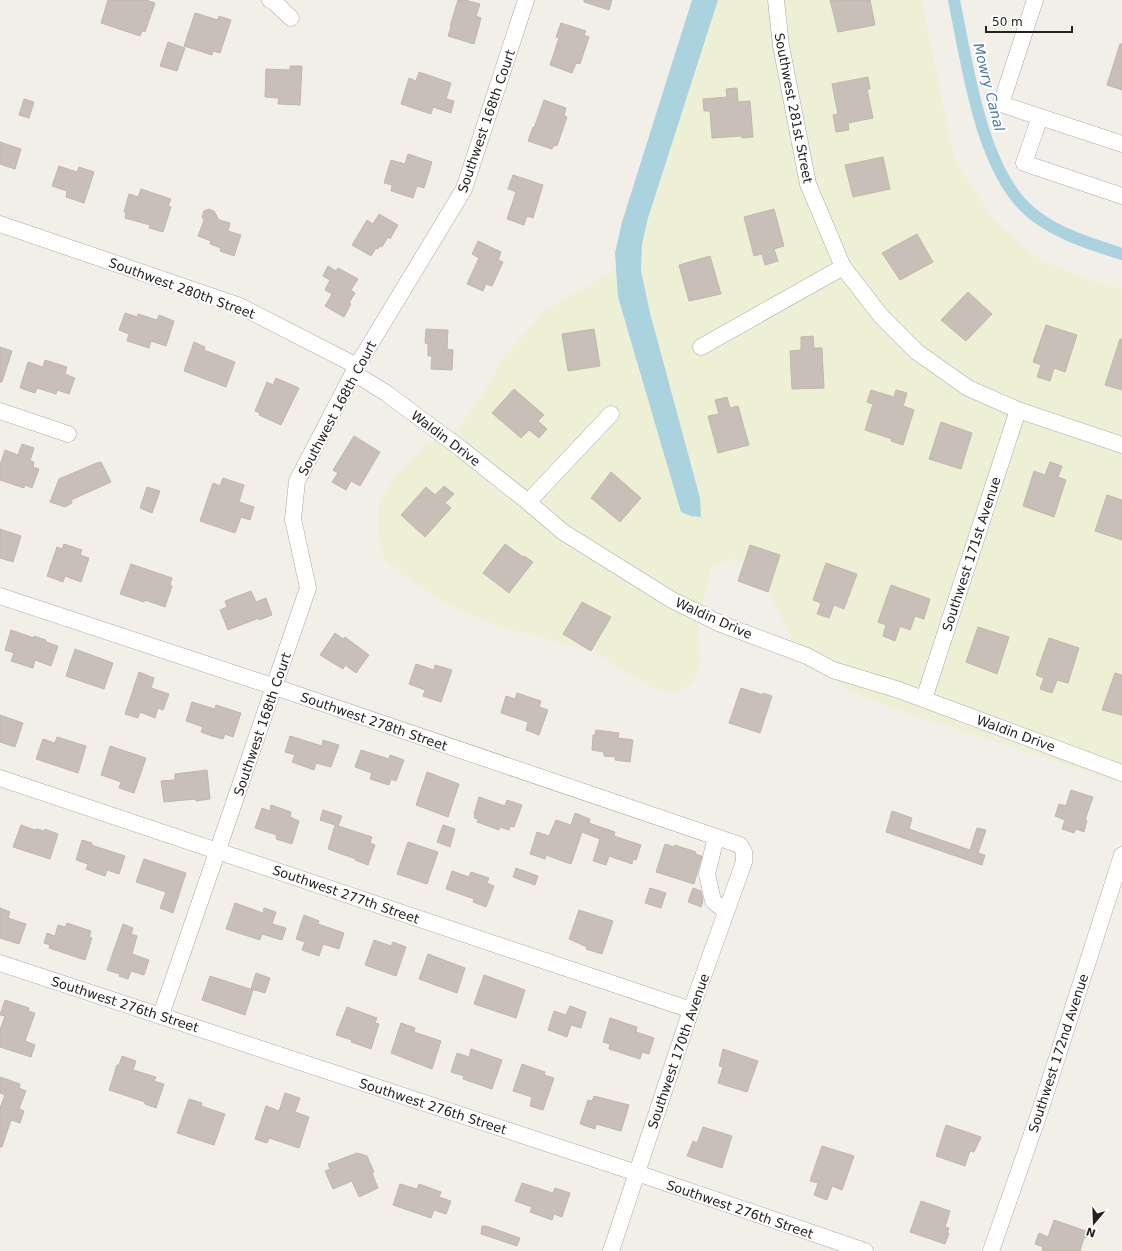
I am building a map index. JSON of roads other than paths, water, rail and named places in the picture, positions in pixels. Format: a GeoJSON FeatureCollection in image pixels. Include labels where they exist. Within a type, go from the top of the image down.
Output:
{"type":"FeatureCollection","features":[{"type":"Feature","properties":{"kind":"street"},"geometry":{"type":"LineString","coordinates":[[270,0],[292,18]]}},
{"type":"Feature","properties":{"kind":"street","name":"Southwest 168th Court"},"geometry":{"type":"LineString","coordinates":[[161,1015],[308,588],[293,519],[297,481],[356,369],[464,189],[526,0]]}},
{"type":"Feature","properties":{"kind":"street","name":"Southwest 281st Street"},"geometry":{"type":"LineString","coordinates":[[776,0],[781,46],[808,184],[843,267],[881,316],[917,352],[968,388],[1018,410],[1122,445]]}},
{"type":"Feature","properties":{"kind":"street"},"geometry":{"type":"LineString","coordinates":[[1035,0],[1000,104],[1122,144]]}},
{"type":"Feature","properties":{"kind":"street"},"geometry":{"type":"LineString","coordinates":[[1040,117],[1024,163],[1122,196]]}},
{"type":"Feature","properties":{"kind":"street","name":"Southwest 280th Street"},"geometry":{"type":"LineString","coordinates":[[0,224],[240,306],[356,369]]}},
{"type":"Feature","properties":{"kind":"street"},"geometry":{"type":"LineString","coordinates":[[702,347],[843,267]]}},
{"type":"Feature","properties":{"kind":"street","name":"Waldin Drive"},"geometry":{"type":"LineString","coordinates":[[356,369],[392,398],[460,448],[563,532],[672,600],[721,624],[807,656],[833,670],[924,699],[1122,772]]}},
{"type":"Feature","properties":{"kind":"street","name":"Southwest 171st Avenue"},"geometry":{"type":"LineString","coordinates":[[924,699],[1018,410]]}},
{"type":"Feature","properties":{"kind":"street"},"geometry":{"type":"LineString","coordinates":[[0,411],[68,434]]}},
{"type":"Feature","properties":{"kind":"street"},"geometry":{"type":"LineString","coordinates":[[528,502],[611,414]]}},
{"type":"Feature","properties":{"kind":"street","name":"Southwest 278th Street"},"geometry":{"type":"LineString","coordinates":[[0,596],[275,687],[740,845],[744,852]]}},
{"type":"Feature","properties":{"kind":"street","name":"Southwest 277th Street"},"geometry":{"type":"LineString","coordinates":[[0,778],[691,1010]]}},
{"type":"Feature","properties":{"kind":"street"},"geometry":{"type":"LineString","coordinates":[[716,837],[707,874],[713,901],[726,912]]}},
{"type":"Feature","properties":{"kind":"street","name":"Southwest 170th Avenue"},"geometry":{"type":"LineString","coordinates":[[611,1251],[691,1010],[744,862],[744,852]]}},
{"type":"Feature","properties":{"kind":"street","name":"Southwest 172nd Avenue"},"geometry":{"type":"LineString","coordinates":[[991,1251],[1040,1111],[1122,855]]}},
{"type":"Feature","properties":{"kind":"street","name":"Southwest 276th Street"},"geometry":{"type":"LineString","coordinates":[[0,963],[637,1173],[862,1250]]}},
{"type":"Feature","properties":{"kind":"water"},"geometry":{"type":"Polygon","coordinates":[[[692,0],[718,0],[648,218],[642,244],[641,271],[650,313],[700,498],[701,517],[691,516],[681,512],[618,297],[615,253],[622,222],[692,0]]]}},
{"type":"Feature","properties":{"kind":"waterway","name":"Mowry Canal"},"geometry":{"type":"LineString","coordinates":[[954,0],[971,85],[979,116],[989,146],[1001,173],[1016,197],[1034,215],[1054,228],[1076,238],[1122,254]]}}]}
